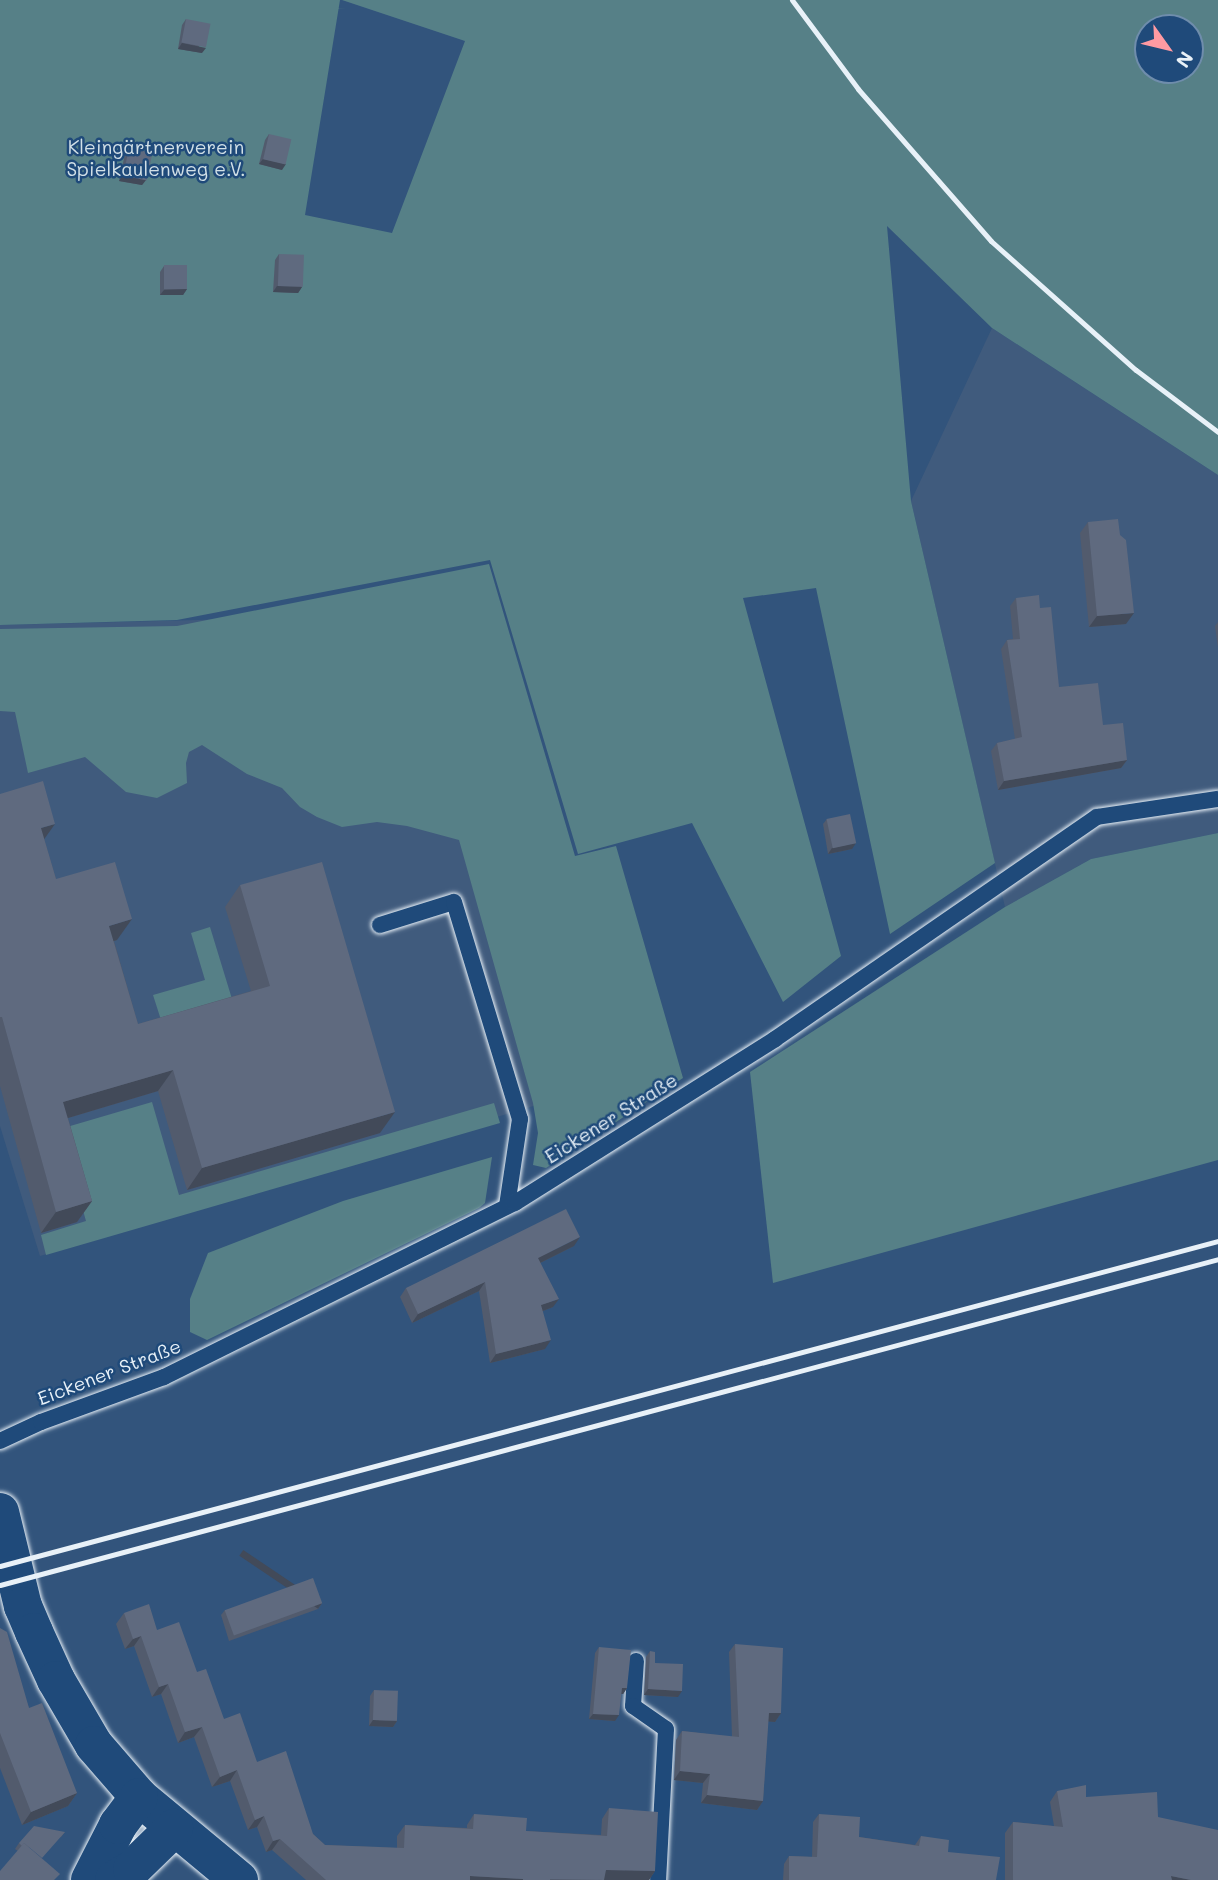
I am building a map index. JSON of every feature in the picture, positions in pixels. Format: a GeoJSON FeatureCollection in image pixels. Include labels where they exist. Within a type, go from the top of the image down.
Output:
{"type":"FeatureCollection","features":[{"type":"Feature","properties":{"kind":"street"},"geometry":{"type":"LineString","coordinates":[[0,1512],[23,1606],[56,1680],[94,1745],[139,1797],[239,1880]]}},
{"type":"Feature","properties":{"kind":"street"},"geometry":{"type":"LineString","coordinates":[[90,1880],[118,1825],[139,1797]]}},
{"type":"Feature","properties":{"kind":"street"},"geometry":{"type":"LineString","coordinates":[[114,1880],[138,1863],[174,1828]]}},
{"type":"Feature","properties":{"kind":"lane","name":"Eickener Straße"},"geometry":{"type":"LineString","coordinates":[[0,1441],[41,1422],[164,1377],[507,1206],[765,1046],[1097,817],[1218,799]]}},
{"type":"Feature","properties":{"kind":"lane"},"geometry":{"type":"LineString","coordinates":[[380,925],[454,902],[520,1119],[507,1206]]}},
{"type":"Feature","properties":{"kind":"lane"},"geometry":{"type":"LineString","coordinates":[[636,1661],[633,1706],[666,1730],[658,1880]]}},
{"type":"Feature","properties":{"kind":"shaded area"},"geometry":{"type":"Polygon","coordinates":[[[992,328],[1218,475],[1218,833],[1091,859],[1005,907],[911,501],[992,328]]]}},
{"type":"Feature","properties":{"kind":"shaded area"},"geometry":{"type":"Polygon","coordinates":[[[429,614],[540,1104],[40,1256],[0,1126],[0,625],[429,614]]]}},
{"type":"Feature","properties":{"kind":"green space","name":"Kleingärtnerverein Spielkaulenweg e.V."},"geometry":{"type":"Polygon","coordinates":[[[0,0],[340,0],[305,215],[392,233],[465,41],[342,0],[1218,0],[1218,475],[992,328],[887,226],[911,501],[995,863],[890,934],[816,588],[743,598],[841,956],[783,1002],[692,823],[578,854],[490,560],[177,620],[0,625],[0,0]]]}},
{"type":"Feature","properties":{"kind":"green space"},"geometry":{"type":"Polygon","coordinates":[[[489,564],[575,856],[616,846],[683,1078],[546,1168],[533,1165],[538,1133],[533,1103],[459,840],[407,826],[377,822],[342,827],[317,817],[300,807],[282,788],[247,774],[202,745],[189,752],[186,763],[187,783],[157,798],[126,792],[85,757],[28,773],[15,712],[0,711],[0,629],[177,626],[489,564]]]}},
{"type":"Feature","properties":{"kind":"green space"},"geometry":{"type":"Polygon","coordinates":[[[1218,833],[1218,1160],[773,1283],[750,1072],[1005,907],[1091,859],[1218,833]]]}},
{"type":"Feature","properties":{"kind":"green space"},"geometry":{"type":"Polygon","coordinates":[[[210,927],[232,999],[161,1020],[153,995],[205,980],[191,933],[210,927]]]}},
{"type":"Feature","properties":{"kind":"green space"},"geometry":{"type":"Polygon","coordinates":[[[152,1102],[179,1195],[494,1103],[500,1123],[46,1255],[41,1235],[86,1221],[60,1129],[152,1102]]]}},
{"type":"Feature","properties":{"kind":"green space"},"geometry":{"type":"Polygon","coordinates":[[[492,1157],[485,1203],[479,1208],[207,1340],[190,1332],[190,1299],[208,1253],[343,1201],[492,1157]]]}},
{"type":"Feature","properties":{"kind":"building"},"geometry":{"type":"Polygon","coordinates":[[[186,19],[211,24],[206,47],[181,43],[186,19]]]}},
{"type":"Feature","properties":{"kind":"building"},"geometry":{"type":"Polygon","coordinates":[[[269,134],[291,139],[286,165],[263,159],[269,134]]]}},
{"type":"Feature","properties":{"kind":"building"},"geometry":{"type":"Polygon","coordinates":[[[129,148],[152,153],[147,180],[123,175],[129,148]]]}},
{"type":"Feature","properties":{"kind":"building"},"geometry":{"type":"Polygon","coordinates":[[[279,254],[304,255],[303,287],[278,286],[279,254]]]}},
{"type":"Feature","properties":{"kind":"building"},"geometry":{"type":"Polygon","coordinates":[[[164,265],[187,265],[187,289],[164,289],[164,265]]]}},
{"type":"Feature","properties":{"kind":"building"},"geometry":{"type":"Polygon","coordinates":[[[1118,519],[1120,535],[1126,540],[1134,613],[1097,616],[1088,522],[1118,519]]]}},
{"type":"Feature","properties":{"kind":"building"},"geometry":{"type":"Polygon","coordinates":[[[1039,595],[1040,608],[1051,607],[1059,687],[1098,683],[1103,725],[1123,723],[1127,760],[1004,781],[997,743],[1022,737],[1007,640],[1020,639],[1016,598],[1039,595]]]}},
{"type":"Feature","properties":{"kind":"building"},"geometry":{"type":"Polygon","coordinates":[[[43,781],[55,824],[41,828],[56,879],[115,862],[132,919],[109,926],[138,1024],[270,986],[240,885],[322,862],[395,1112],[202,1168],[173,1070],[63,1102],[92,1201],[56,1212],[0,1017],[0,794],[43,781]]]}},
{"type":"Feature","properties":{"kind":"building"},"geometry":{"type":"Polygon","coordinates":[[[850,814],[856,843],[833,848],[827,819],[850,814]]]}},
{"type":"Feature","properties":{"kind":"building"},"geometry":{"type":"Polygon","coordinates":[[[566,1209],[580,1237],[538,1258],[559,1299],[541,1305],[551,1340],[496,1354],[485,1282],[418,1314],[406,1288],[566,1209]]]}},
{"type":"Feature","properties":{"kind":"building"},"geometry":{"type":"Polygon","coordinates":[[[313,1578],[322,1603],[234,1636],[225,1610],[313,1578]]]}},
{"type":"Feature","properties":{"kind":"building"},"geometry":{"type":"Polygon","coordinates":[[[149,1604],[157,1630],[179,1622],[197,1672],[206,1669],[224,1719],[240,1713],[257,1762],[286,1751],[313,1834],[325,1845],[404,1848],[405,1825],[473,1829],[474,1814],[527,1818],[526,1831],[607,1836],[609,1808],[658,1812],[655,1871],[606,1870],[604,1880],[523,1880],[470,1876],[470,1880],[326,1880],[280,1839],[273,1841],[264,1816],[255,1820],[237,1770],[220,1777],[202,1727],[185,1732],[168,1684],[159,1687],[141,1636],[133,1639],[124,1613],[149,1604]]]}},
{"type":"Feature","properties":{"kind":"building"},"geometry":{"type":"Polygon","coordinates":[[[0,1628],[7,1632],[29,1708],[42,1703],[77,1793],[31,1812],[0,1733],[0,1628]]]}},
{"type":"Feature","properties":{"kind":"building"},"geometry":{"type":"Polygon","coordinates":[[[735,1644],[783,1648],[781,1713],[769,1713],[763,1801],[707,1795],[710,1774],[680,1771],[682,1731],[739,1737],[735,1644]]]}},
{"type":"Feature","properties":{"kind":"building"},"geometry":{"type":"Polygon","coordinates":[[[599,1647],[631,1650],[627,1688],[622,1688],[619,1715],[593,1714],[599,1647]]]}},
{"type":"Feature","properties":{"kind":"building"},"geometry":{"type":"Polygon","coordinates":[[[650,1651],[655,1652],[655,1663],[683,1664],[682,1691],[648,1689],[650,1651]]]}},
{"type":"Feature","properties":{"kind":"building"},"geometry":{"type":"Polygon","coordinates":[[[374,1690],[398,1691],[397,1721],[373,1720],[374,1690]]]}},
{"type":"Feature","properties":{"kind":"building"},"geometry":{"type":"Polygon","coordinates":[[[1086,1785],[1086,1797],[1157,1792],[1158,1817],[1218,1830],[1218,1880],[1191,1880],[1171,1876],[1172,1880],[1013,1880],[1013,1822],[1063,1827],[1057,1791],[1086,1785]]]}},
{"type":"Feature","properties":{"kind":"building"},"geometry":{"type":"Polygon","coordinates":[[[819,1814],[860,1817],[859,1837],[919,1846],[921,1836],[949,1840],[948,1852],[1000,1857],[996,1880],[789,1880],[789,1856],[817,1857],[819,1814]]]}},
{"type":"Feature","properties":{"kind":"building"},"geometry":{"type":"Polygon","coordinates":[[[34,1826],[65,1832],[42,1858],[24,1843],[22,1846],[19,1843],[34,1826]]]}},
{"type":"Feature","properties":{"kind":"building"},"geometry":{"type":"Polygon","coordinates":[[[24,1843],[60,1874],[54,1880],[0,1880],[0,1871],[24,1843]]]}},
{"type":"Feature","properties":{"kind":"railway"},"geometry":{"type":"LineString","coordinates":[[792,0],[858,89],[991,241],[1136,370],[1218,432]]}},
{"type":"Feature","properties":{"kind":"railway"},"geometry":{"type":"LineString","coordinates":[[0,1566],[1218,1241]]}},
{"type":"Feature","properties":{"kind":"railway"},"geometry":{"type":"LineString","coordinates":[[0,1585],[1218,1259]]}}]}
